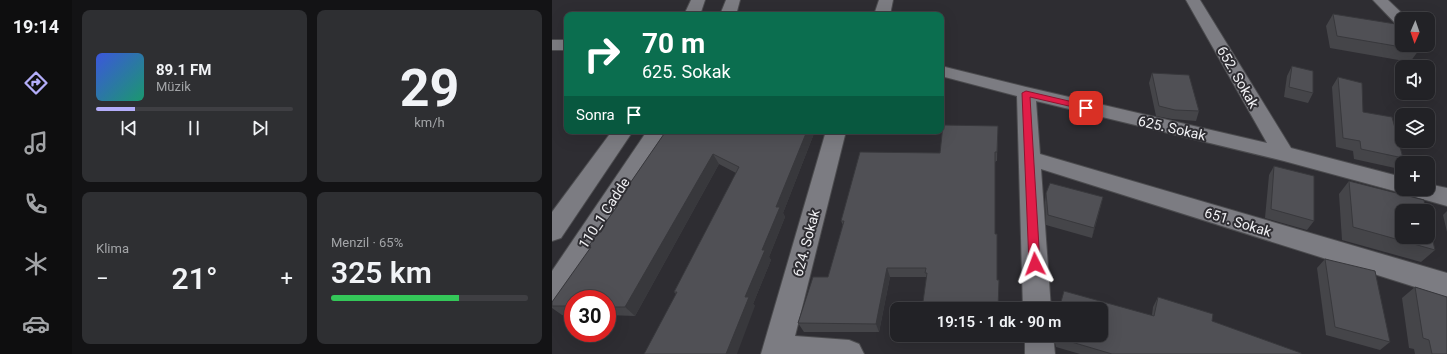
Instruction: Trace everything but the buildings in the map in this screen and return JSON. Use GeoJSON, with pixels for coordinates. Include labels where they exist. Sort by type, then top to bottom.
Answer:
{"type":"FeatureCollection","features":[{"type":"Feature","properties":{"kind":"street"},"geometry":{"type":"LineString","coordinates":[[693,12],[698,0]]}},
{"type":"Feature","properties":{"kind":"street"},"geometry":{"type":"LineString","coordinates":[[729,12],[733,0]]}},
{"type":"Feature","properties":{"kind":"street"},"geometry":{"type":"LineString","coordinates":[[883,12],[886,0]]}},
{"type":"Feature","properties":{"kind":"street","name":"652. Sokak"},"geometry":{"type":"LineString","coordinates":[[1193,0],[1284,154]]}},
{"type":"Feature","properties":{"kind":"street"},"geometry":{"type":"LineString","coordinates":[[1380,0],[1395,15]]}},
{"type":"Feature","properties":{"kind":"street"},"geometry":{"type":"LineString","coordinates":[[552,45],[564,44]]}},
{"type":"Feature","properties":{"kind":"street","name":"625. Sokak"},"geometry":{"type":"LineString","coordinates":[[944,72],[1026,93],[1284,154],[1395,183]]}},
{"type":"Feature","properties":{"kind":"street"},"geometry":{"type":"LineString","coordinates":[[1026,93],[1037,302]]}},
{"type":"Feature","properties":{"kind":"street"},"geometry":{"type":"LineString","coordinates":[[552,231],[621,134]]}},
{"type":"Feature","properties":{"kind":"street","name":"110_1 Cadde"},"geometry":{"type":"LineString","coordinates":[[552,294],[655,134]]}},
{"type":"Feature","properties":{"kind":"street","name":"624. Sokak"},"geometry":{"type":"LineString","coordinates":[[776,352],[835,134]]}},
{"type":"Feature","properties":{"kind":"street","name":"651. Sokak"},"geometry":{"type":"LineString","coordinates":[[1029,158],[1447,285]]}},
{"type":"Feature","properties":{"kind":"street"},"geometry":{"type":"LineString","coordinates":[[1435,194],[1447,197]]}},
{"type":"Feature","properties":{"kind":"street"},"geometry":{"type":"LineString","coordinates":[[1039,342],[1040,354]]}},
{"type":"Feature","properties":{"kind":"street"},"geometry":{"type":"LineString","coordinates":[[776,352],[849,354]]}},
{"type":"Feature","properties":{"kind":"route"},"geometry":{"type":"LineString","coordinates":[[1035,264],[1026,93],[1086,108]]}}]}
